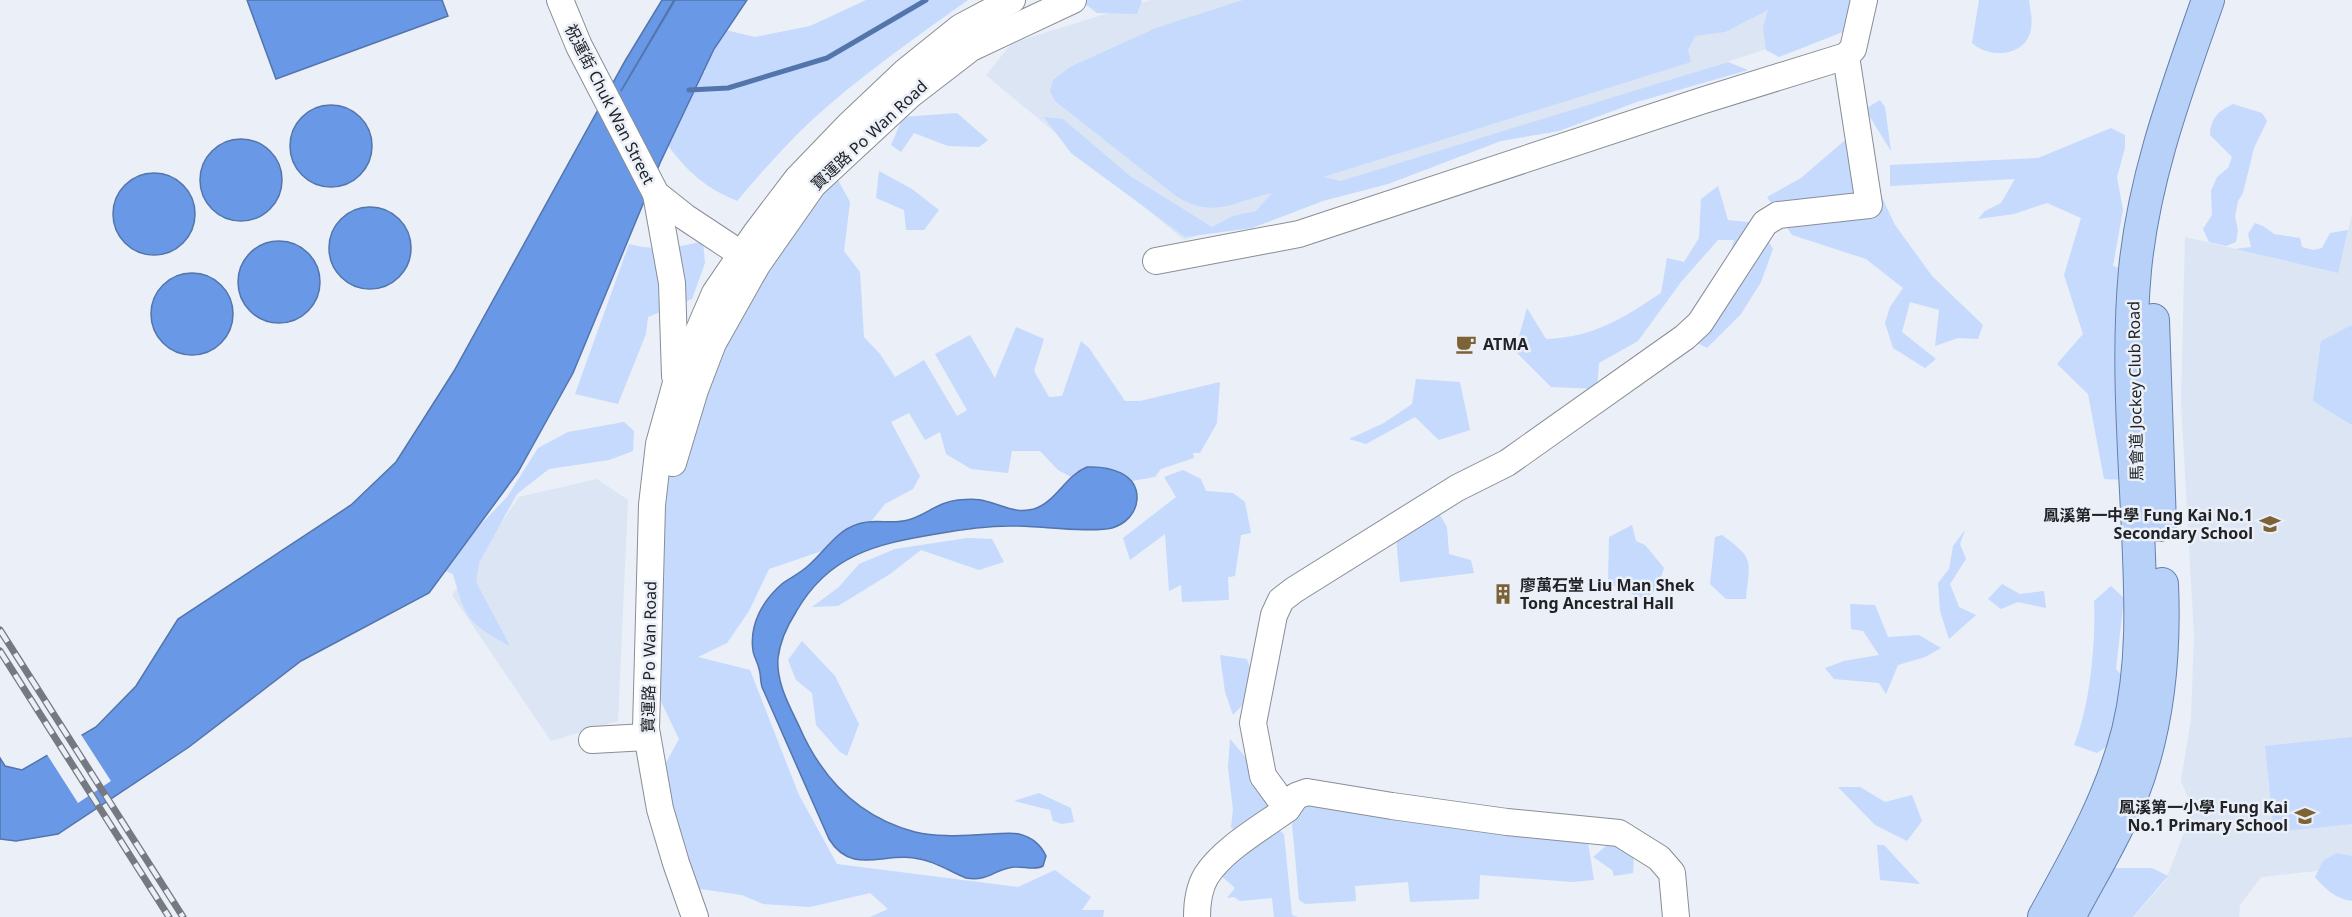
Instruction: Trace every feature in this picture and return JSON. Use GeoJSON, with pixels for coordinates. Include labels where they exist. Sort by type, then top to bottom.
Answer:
{"type":"FeatureCollection","features":[{"type":"Feature","properties":{"kind":"main road","name":"馬會道 Jockey Club Road"},"geometry":{"type":"LineString","coordinates":[[2044,917],[2104,801],[2121,757],[2133,710],[2139,663],[2141,619],[2131,343],[2135,269],[2143,208],[2158,144],[2208,0]]}},
{"type":"Feature","properties":{"kind":"main road","name":"馬會道 Jockey Club Road"},"geometry":{"type":"LineString","coordinates":[[2069,917],[2132,794],[2153,721],[2163,638],[2152,340],[2160,241],[2173,169],[2183,132],[2230,0]]}},
{"type":"Feature","properties":{"kind":"street","name":"祝運街 Chuk Wan Street"},"geometry":{"type":"LineString","coordinates":[[560,0],[579,46],[656,194],[749,260]]}},
{"type":"Feature","properties":{"kind":"street","name":"寶運路 Po Wan Road"},"geometry":{"type":"LineString","coordinates":[[650,570],[658,519],[680,435],[712,343],[749,260],[797,179],[856,118],[905,72],[961,27],[1012,0]]}},
{"type":"Feature","properties":{"kind":"street","name":"寶運路 Po Wan Road"},"geometry":{"type":"LineString","coordinates":[[696,917],[682,882],[660,809],[647,736],[652,506],[660,444],[675,383],[715,293],[749,260],[813,185],[910,95],[971,48],[1072,0]]}},
{"type":"Feature","properties":{"kind":"street"},"geometry":{"type":"LineString","coordinates":[[1156,261],[1299,234],[1846,56],[1853,49],[1864,0]]}},
{"type":"Feature","properties":{"kind":"street"},"geometry":{"type":"LineString","coordinates":[[1287,809],[1263,776],[1252,723],[1274,615],[1281,600],[1457,488],[1507,463],[1685,337],[1700,323],[1765,223],[1778,215],[1869,205],[1846,56]]}},
{"type":"Feature","properties":{"kind":"street"},"geometry":{"type":"LineString","coordinates":[[656,194],[672,283],[675,383]]}},
{"type":"Feature","properties":{"kind":"street"},"geometry":{"type":"LineString","coordinates":[[592,740],[647,736]]}},
{"type":"Feature","properties":{"kind":"street"},"geometry":{"type":"LineString","coordinates":[[1197,917],[1200,892],[1208,874],[1234,848],[1287,809],[1296,796],[1307,792],[1484,819],[1619,833],[1659,858],[1672,873],[1676,917]]}},
{"type":"Feature","properties":{"kind":"shaded area"},"geometry":{"type":"Polygon","coordinates":[[[866,0],[968,0],[888,58],[830,104],[792,139],[737,201],[710,187],[689,170],[653,125],[662,69],[705,72],[704,25],[755,37],[810,26],[866,0]]]}},
{"type":"Feature","properties":{"kind":"shaded area"},"geometry":{"type":"Polygon","coordinates":[[[1080,0],[1142,0],[1137,14],[1097,13],[1080,0]]]}},
{"type":"Feature","properties":{"kind":"shaded area"},"geometry":{"type":"Polygon","coordinates":[[[1151,0],[1832,0],[1827,29],[1184,240],[986,75],[1012,43],[1151,0]]]}},
{"type":"Feature","properties":{"kind":"shaded area"},"geometry":{"type":"Polygon","coordinates":[[[1243,0],[1852,0],[1848,30],[1779,57],[1766,50],[1763,27],[1768,10],[1725,32],[1695,36],[1688,50],[1691,62],[1323,177],[1341,181],[1728,62],[1748,70],[1637,102],[1559,131],[1501,141],[1388,184],[1323,201],[1252,228],[1185,237],[1071,153],[1044,117],[1063,119],[1130,176],[1212,227],[1233,216],[1256,211],[1272,193],[1213,208],[1189,203],[1176,196],[1055,101],[1050,91],[1053,80],[1070,67],[1156,28],[1243,0]]]}},
{"type":"Feature","properties":{"kind":"shaded area"},"geometry":{"type":"Polygon","coordinates":[[[1979,0],[2029,0],[2031,29],[2022,45],[2015,50],[1997,53],[1979,48],[1972,43],[1979,0]]]}},
{"type":"Feature","properties":{"kind":"shaded area"},"geometry":{"type":"Polygon","coordinates":[[[1880,100],[1885,107],[1891,151],[1865,109],[1880,100]]]}},
{"type":"Feature","properties":{"kind":"shaded area"},"geometry":{"type":"Polygon","coordinates":[[[2233,104],[2262,113],[2267,121],[2254,148],[2243,193],[2238,201],[2235,217],[2238,230],[2236,242],[2226,246],[2209,242],[2203,229],[2212,215],[2211,191],[2217,177],[2228,168],[2232,157],[2210,135],[2212,124],[2219,113],[2233,104]]]}},
{"type":"Feature","properties":{"kind":"shaded area"},"geometry":{"type":"Polygon","coordinates":[[[957,113],[988,140],[979,147],[948,146],[914,133],[901,152],[891,145],[903,117],[957,113]]]}},
{"type":"Feature","properties":{"kind":"shaded area"},"geometry":{"type":"Polygon","coordinates":[[[2111,128],[2125,135],[2125,148],[2117,177],[2123,210],[2113,266],[2125,270],[2128,480],[2104,479],[2088,394],[2057,364],[2083,334],[2064,275],[2081,218],[2047,203],[2014,214],[1978,219],[1985,211],[2001,203],[2015,179],[1890,186],[1890,165],[2038,158],[2111,128]]]}},
{"type":"Feature","properties":{"kind":"shaded area"},"geometry":{"type":"Polygon","coordinates":[[[1854,138],[1895,225],[1932,276],[1983,325],[1978,339],[1958,338],[1935,346],[1939,310],[1910,302],[1902,332],[1936,359],[1925,368],[1893,348],[1885,323],[1890,307],[1903,288],[1866,259],[1792,235],[1767,197],[1801,178],[1844,141],[1854,138]]]}},
{"type":"Feature","properties":{"kind":"shaded area"},"geometry":{"type":"Polygon","coordinates":[[[879,171],[912,189],[939,210],[924,230],[906,230],[904,210],[876,198],[879,171]]]}},
{"type":"Feature","properties":{"kind":"shaded area"},"geometry":{"type":"Polygon","coordinates":[[[837,178],[850,202],[844,251],[860,272],[864,337],[880,354],[895,377],[924,360],[957,416],[967,410],[935,354],[970,335],[995,378],[1016,327],[1044,339],[1034,371],[1049,397],[1062,396],[1081,341],[1089,348],[1125,401],[1140,401],[1220,382],[1217,423],[1200,453],[1193,453],[1194,458],[1161,469],[1155,477],[1092,488],[1058,470],[1040,451],[1012,451],[1008,473],[971,469],[946,454],[940,432],[925,440],[909,413],[891,422],[920,476],[913,489],[885,504],[857,539],[769,569],[749,611],[727,643],[698,657],[750,670],[799,795],[837,864],[1018,887],[1055,870],[1091,897],[1082,910],[1104,910],[1103,917],[870,917],[888,909],[870,893],[810,907],[763,904],[742,895],[693,888],[682,853],[663,768],[679,739],[654,687],[661,421],[773,227],[837,178]]]}},
{"type":"Feature","properties":{"kind":"shaded area"},"geometry":{"type":"Polygon","coordinates":[[[1718,186],[1728,220],[1757,223],[1773,249],[1761,282],[1741,314],[1707,348],[1680,334],[1725,271],[1734,240],[1718,240],[1681,282],[1638,341],[1599,363],[1597,389],[1551,387],[1515,351],[1527,308],[1546,339],[1563,338],[1607,325],[1661,293],[1667,258],[1684,262],[1699,238],[1701,199],[1718,186]]]}},
{"type":"Feature","properties":{"kind":"shaded area"},"geometry":{"type":"Polygon","coordinates":[[[2352,215],[2352,867],[2261,877],[2240,905],[2239,917],[2134,917],[2166,880],[2193,809],[2181,781],[2191,720],[2194,636],[2181,402],[2185,237],[2337,273],[2352,215]]]}},
{"type":"Feature","properties":{"kind":"shaded area"},"geometry":{"type":"Polygon","coordinates":[[[2255,223],[2274,234],[2300,238],[2302,247],[2313,250],[2322,248],[2330,233],[2348,230],[2338,273],[2235,249],[2251,247],[2248,234],[2255,223]]]}},
{"type":"Feature","properties":{"kind":"shaded area"},"geometry":{"type":"Polygon","coordinates":[[[703,241],[705,263],[692,299],[648,317],[646,334],[618,404],[575,394],[629,244],[666,248],[703,241]]]}},
{"type":"Feature","properties":{"kind":"shaded area"},"geometry":{"type":"Polygon","coordinates":[[[2352,325],[2352,425],[2313,401],[2321,341],[2352,325]]]}},
{"type":"Feature","properties":{"kind":"shaded area"},"geometry":{"type":"Polygon","coordinates":[[[1416,379],[1460,382],[1470,430],[1439,440],[1415,417],[1366,444],[1349,439],[1384,423],[1412,404],[1416,379]]]}},
{"type":"Feature","properties":{"kind":"shaded area"},"geometry":{"type":"Polygon","coordinates":[[[624,422],[634,431],[633,451],[609,460],[549,469],[517,494],[479,563],[476,582],[510,646],[485,632],[466,611],[453,574],[443,570],[466,540],[507,497],[538,448],[568,432],[624,422]]]}},
{"type":"Feature","properties":{"kind":"shaded area"},"geometry":{"type":"Polygon","coordinates":[[[1183,470],[1201,479],[1206,491],[1233,493],[1245,502],[1251,533],[1241,535],[1235,576],[1228,577],[1229,600],[1182,602],[1181,585],[1169,591],[1165,534],[1130,560],[1123,538],[1176,497],[1164,477],[1183,470]]]}},
{"type":"Feature","properties":{"kind":"shaded area"},"geometry":{"type":"Polygon","coordinates":[[[597,479],[628,500],[618,721],[551,741],[452,595],[519,497],[597,479]]]}},
{"type":"Feature","properties":{"kind":"shaded area"},"geometry":{"type":"Polygon","coordinates":[[[1437,510],[1447,527],[1449,554],[1471,560],[1474,573],[1400,582],[1396,536],[1437,510]]]}},
{"type":"Feature","properties":{"kind":"shaded area"},"geometry":{"type":"Polygon","coordinates":[[[1632,525],[1636,541],[1645,545],[1664,568],[1658,587],[1645,600],[1608,583],[1609,537],[1632,525]]]}},
{"type":"Feature","properties":{"kind":"shaded area"},"geometry":{"type":"Polygon","coordinates":[[[1965,530],[1960,544],[1966,559],[1950,584],[1959,607],[1976,615],[1949,639],[1940,611],[1938,583],[1949,569],[1953,546],[1965,530]]]}},
{"type":"Feature","properties":{"kind":"shaded area"},"geometry":{"type":"Polygon","coordinates":[[[1722,535],[1740,550],[1748,561],[1746,599],[1726,599],[1710,584],[1715,537],[1722,535]]]}},
{"type":"Feature","properties":{"kind":"shaded area"},"geometry":{"type":"Polygon","coordinates":[[[967,538],[992,539],[1004,562],[979,570],[921,550],[890,574],[838,606],[812,607],[839,587],[859,564],[895,549],[967,538]]]}},
{"type":"Feature","properties":{"kind":"shaded area"},"geometry":{"type":"Polygon","coordinates":[[[2002,584],[2020,594],[2044,591],[2046,608],[2018,602],[2001,609],[1988,599],[2002,584]]]}},
{"type":"Feature","properties":{"kind":"shaded area"},"geometry":{"type":"Polygon","coordinates":[[[2111,586],[2124,598],[2116,669],[2131,686],[2124,735],[2097,753],[2074,745],[2080,730],[2091,674],[2094,601],[2111,586]]]}},
{"type":"Feature","properties":{"kind":"shaded area"},"geometry":{"type":"Polygon","coordinates":[[[1850,604],[1875,605],[1888,637],[1919,635],[1941,648],[1925,657],[1898,665],[1886,694],[1879,683],[1834,679],[1825,668],[1844,661],[1879,655],[1863,631],[1851,629],[1850,604]]]}},
{"type":"Feature","properties":{"kind":"shaded area"},"geometry":{"type":"Polygon","coordinates":[[[802,641],[835,676],[859,724],[847,756],[840,752],[816,725],[812,693],[796,680],[788,660],[802,641]]]}},
{"type":"Feature","properties":{"kind":"shaded area"},"geometry":{"type":"Polygon","coordinates":[[[1220,655],[1247,659],[1252,677],[1250,696],[1233,715],[1225,692],[1220,655]]]}},
{"type":"Feature","properties":{"kind":"shaded area"},"geometry":{"type":"Polygon","coordinates":[[[2352,737],[2352,824],[2274,832],[2265,746],[2352,737]]]}},
{"type":"Feature","properties":{"kind":"shaded area"},"geometry":{"type":"Polygon","coordinates":[[[1230,739],[1248,760],[1261,753],[1279,830],[1284,834],[1292,915],[1298,917],[1274,917],[1272,898],[1240,901],[1234,897],[1227,898],[1235,888],[1218,873],[1249,846],[1231,827],[1233,810],[1228,768],[1230,739]]]}},
{"type":"Feature","properties":{"kind":"shaded area"},"geometry":{"type":"Polygon","coordinates":[[[1838,787],[1860,787],[1885,802],[1912,795],[1922,821],[1907,841],[1875,825],[1838,787]]]}},
{"type":"Feature","properties":{"kind":"shaded area"},"geometry":{"type":"Polygon","coordinates":[[[1039,793],[1071,808],[1074,822],[1062,824],[1053,821],[1050,810],[1014,801],[1039,793]]]}},
{"type":"Feature","properties":{"kind":"shaded area"},"geometry":{"type":"Polygon","coordinates":[[[1310,805],[1587,836],[1594,880],[1572,882],[1480,875],[1479,899],[1410,902],[1408,882],[1355,886],[1356,901],[1305,904],[1299,900],[1292,824],[1297,813],[1310,805]]]}},
{"type":"Feature","properties":{"kind":"shaded area"},"geometry":{"type":"Polygon","coordinates":[[[1612,841],[1634,854],[1633,873],[1614,876],[1612,870],[1593,857],[1612,841]]]}},
{"type":"Feature","properties":{"kind":"shaded area"},"geometry":{"type":"Polygon","coordinates":[[[1877,845],[1884,845],[1920,884],[1880,880],[1877,845]]]}},
{"type":"Feature","properties":{"kind":"shaded area"},"geometry":{"type":"Polygon","coordinates":[[[2336,853],[2352,856],[2352,901],[2331,893],[2315,877],[2323,861],[2336,853]]]}},
{"type":"Feature","properties":{"kind":"shaded area"},"geometry":{"type":"Polygon","coordinates":[[[2111,868],[2152,868],[2168,876],[2133,917],[2083,917],[2111,868]]]}},
{"type":"Feature","properties":{"kind":"water"},"geometry":{"type":"Polygon","coordinates":[[[247,0],[442,0],[448,16],[276,79],[247,0]]]}},
{"type":"Feature","properties":{"kind":"water"},"geometry":{"type":"Polygon","coordinates":[[[662,0],[674,0],[621,91],[675,0],[747,0],[714,49],[660,163],[573,373],[518,472],[429,593],[301,661],[189,747],[58,834],[16,841],[0,839],[0,758],[5,766],[22,770],[96,727],[136,686],[178,619],[351,505],[396,462],[454,371],[625,61],[662,0]]]}},
{"type":"Feature","properties":{"kind":"water"},"geometry":{"type":"Polygon","coordinates":[[[331,105],[347,108],[360,117],[369,130],[372,146],[369,162],[360,175],[347,184],[331,187],[315,184],[302,175],[293,162],[290,146],[293,130],[302,117],[315,108],[331,105]]]}},
{"type":"Feature","properties":{"kind":"water"},"geometry":{"type":"Polygon","coordinates":[[[241,139],[257,142],[270,151],[279,164],[282,180],[279,196],[270,209],[257,218],[241,221],[225,218],[212,209],[203,196],[200,180],[203,164],[212,151],[225,142],[241,139]]]}},
{"type":"Feature","properties":{"kind":"water"},"geometry":{"type":"Polygon","coordinates":[[[154,173],[170,176],[183,185],[192,198],[195,214],[192,230],[183,243],[170,252],[154,255],[138,252],[125,243],[116,230],[113,214],[116,198],[125,185],[138,176],[154,173]]]}},
{"type":"Feature","properties":{"kind":"water"},"geometry":{"type":"Polygon","coordinates":[[[370,207],[386,210],[399,219],[408,232],[411,248],[408,264],[399,277],[386,286],[370,289],[354,286],[341,277],[332,264],[329,248],[332,232],[341,219],[354,210],[370,207]]]}},
{"type":"Feature","properties":{"kind":"water"},"geometry":{"type":"Polygon","coordinates":[[[279,241],[295,244],[308,253],[317,266],[320,282],[317,298],[308,311],[295,320],[279,323],[263,320],[250,311],[241,298],[238,282],[241,266],[250,253],[263,244],[279,241]]]}},
{"type":"Feature","properties":{"kind":"water"},"geometry":{"type":"Polygon","coordinates":[[[192,273],[208,276],[221,285],[230,298],[233,314],[230,330],[221,343],[208,352],[192,355],[176,352],[163,343],[154,330],[151,314],[154,298],[163,285],[176,276],[192,273]]]}},
{"type":"Feature","properties":{"kind":"water"},"geometry":{"type":"Polygon","coordinates":[[[1087,467],[1113,470],[1121,473],[1133,483],[1136,490],[1136,504],[1129,518],[1121,524],[1112,528],[1092,530],[1017,526],[966,529],[893,542],[856,555],[823,577],[809,593],[784,634],[778,658],[781,685],[808,745],[831,779],[859,806],[876,817],[924,834],[943,836],[1019,834],[1028,837],[1041,848],[1046,856],[1043,866],[1007,868],[986,877],[974,879],[966,878],[921,859],[902,857],[857,860],[847,856],[838,850],[829,839],[762,687],[752,641],[759,613],[769,597],[783,583],[806,568],[837,536],[850,527],[864,522],[908,520],[944,503],[961,500],[979,499],[1015,510],[1034,509],[1042,506],[1073,476],[1087,467]]]}},
{"type":"Feature","properties":{"kind":"pier"},"geometry":{"type":"Polygon","coordinates":[[[80,733],[111,781],[78,803],[46,753],[80,733]]]}},
{"type":"Feature","properties":{"kind":"waterway"},"geometry":{"type":"LineString","coordinates":[[689,90],[728,88],[827,58],[926,0]]}},
{"type":"Feature","properties":{"kind":"railway"},"geometry":{"type":"LineString","coordinates":[[0,630],[183,917]]}},
{"type":"Feature","properties":{"kind":"railway"},"geometry":{"type":"LineString","coordinates":[[0,651],[169,917]]}},
{"type":"Feature","properties":{"kind":"place","name":"ATMA"},"geometry":{"type":"Point","coordinates":[1466,344]}},
{"type":"Feature","properties":{"kind":"place","name":"鳳溪第一中學 Fung Kai No.1 Secondary School"},"geometry":{"type":"Point","coordinates":[2270,524]}},
{"type":"Feature","properties":{"kind":"place","name":"廖萬石堂 Liu Man Shek Tong Ancestral Hall"},"geometry":{"type":"Point","coordinates":[1503,594]}},
{"type":"Feature","properties":{"kind":"place","name":"鳳溪第一小學 Fung Kai No.1 Primary School"},"geometry":{"type":"Point","coordinates":[2305,816]}}]}
